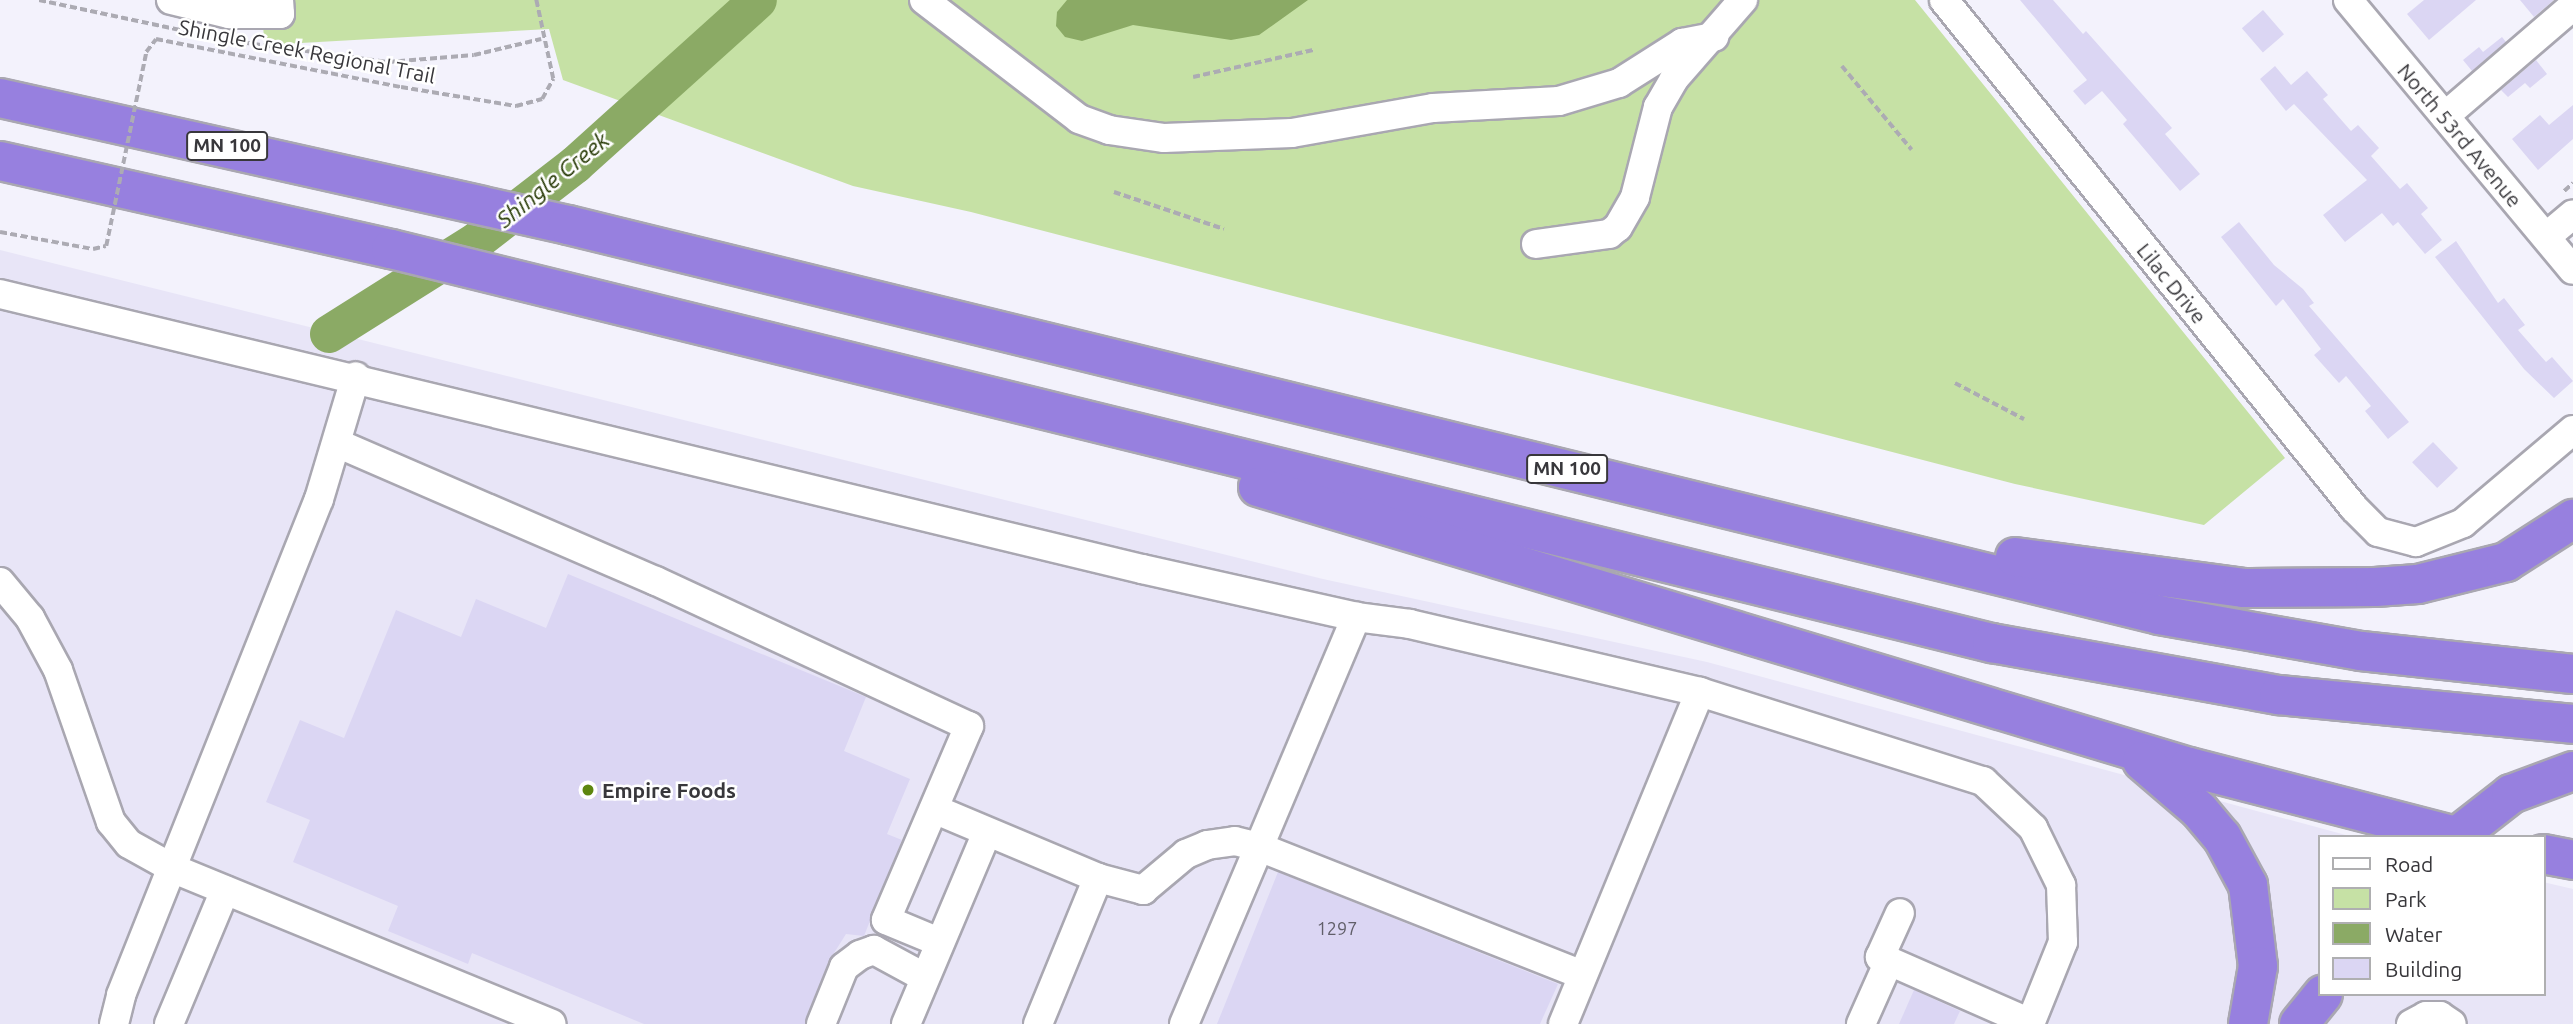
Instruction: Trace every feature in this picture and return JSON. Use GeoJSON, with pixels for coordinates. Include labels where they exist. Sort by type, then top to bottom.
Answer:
{"type":"FeatureCollection","features":[{"type":"Feature","properties":{"kind":"highway","name":"MN 100"},"geometry":{"type":"LineString","coordinates":[[0,98],[568,225],[1770,519],[2237,630],[2398,656],[2573,674]]}},
{"type":"Feature","properties":{"kind":"highway"},"geometry":{"type":"LineString","coordinates":[[0,161],[391,249],[1992,643],[2279,695],[2573,724]]}},
{"type":"Feature","properties":{"kind":"highway"},"geometry":{"type":"LineString","coordinates":[[878,368],[1186,466],[2107,742],[2454,835]]}},
{"type":"Feature","properties":{"kind":"highway"},"geometry":{"type":"LineString","coordinates":[[1770,519],[2197,584],[2320,590],[2418,584],[2488,568],[2532,548],[2573,519]]}},
{"type":"Feature","properties":{"kind":"highway"},"geometry":{"type":"LineString","coordinates":[[2107,742],[2166,777],[2222,837],[2241,870],[2258,951],[2248,1024]]}},
{"type":"Feature","properties":{"kind":"highway"},"geometry":{"type":"LineString","coordinates":[[2459,835],[2511,794],[2573,771]]}},
{"type":"Feature","properties":{"kind":"highway"},"geometry":{"type":"LineString","coordinates":[[2545,854],[2573,860]]}},
{"type":"Feature","properties":{"kind":"highway"},"geometry":{"type":"LineString","coordinates":[[2300,1024],[2321,996]]}},
{"type":"Feature","properties":{"kind":"street"},"geometry":{"type":"LineString","coordinates":[[171,0],[229,14],[280,14],[279,0]]}},
{"type":"Feature","properties":{"kind":"street"},"geometry":{"type":"LineString","coordinates":[[925,0],[1079,119],[1109,130],[1164,138],[1292,133],[1433,108],[1559,101],[1619,83],[1682,43],[1714,37]]}},
{"type":"Feature","properties":{"kind":"street"},"geometry":{"type":"LineString","coordinates":[[1536,244],[1609,234],[1618,227],[1635,197],[1658,107],[1674,79],[1714,37],[1743,0]]}},
{"type":"Feature","properties":{"kind":"street","name":"Lilac Drive"},"geometry":{"type":"LineString","coordinates":[[1944,0],[2354,509],[2378,531],[2416,542],[2463,523],[2573,430]]}},
{"type":"Feature","properties":{"kind":"street","name":"North 53rd Avenue"},"geometry":{"type":"LineString","coordinates":[[2348,0],[2573,270]]}},
{"type":"Feature","properties":{"kind":"street"},"geometry":{"type":"LineString","coordinates":[[2445,116],[2573,6]]}},
{"type":"Feature","properties":{"kind":"street"},"geometry":{"type":"LineString","coordinates":[[2546,237],[2573,214]]}},
{"type":"Feature","properties":{"kind":"street"},"geometry":{"type":"LineString","coordinates":[[0,294],[356,376],[1356,617],[1410,624],[1700,692],[1983,782],[2033,828],[2060,885],[2063,942],[2030,1024],[1880,957],[1900,914]]}},
{"type":"Feature","properties":{"kind":"street"},"geometry":{"type":"LineString","coordinates":[[114,1024],[121,995],[174,869],[339,444],[356,376]]}},
{"type":"Feature","properties":{"kind":"street"},"geometry":{"type":"LineString","coordinates":[[339,444],[656,580],[969,726],[886,920],[939,942]]}},
{"type":"Feature","properties":{"kind":"street"},"geometry":{"type":"LineString","coordinates":[[0,582],[30,618],[58,670],[111,822],[129,844],[174,869],[551,1024]]}},
{"type":"Feature","properties":{"kind":"street"},"geometry":{"type":"LineString","coordinates":[[1184,1024],[1356,617]]}},
{"type":"Feature","properties":{"kind":"street"},"geometry":{"type":"LineString","coordinates":[[1563,1024],[1700,692]]}},
{"type":"Feature","properties":{"kind":"street"},"geometry":{"type":"LineString","coordinates":[[934,809],[1098,878],[1143,890],[1186,854],[1207,845],[1235,841],[1259,847],[1583,975]]}},
{"type":"Feature","properties":{"kind":"street"},"geometry":{"type":"LineString","coordinates":[[906,1024],[988,832]]}},
{"type":"Feature","properties":{"kind":"street"},"geometry":{"type":"LineString","coordinates":[[1038,1024],[1098,878]]}},
{"type":"Feature","properties":{"kind":"street"},"geometry":{"type":"LineString","coordinates":[[169,1024],[225,890]]}},
{"type":"Feature","properties":{"kind":"street"},"geometry":{"type":"LineString","coordinates":[[821,1024],[844,967],[860,955],[874,950],[924,977]]}},
{"type":"Feature","properties":{"kind":"street"},"geometry":{"type":"LineString","coordinates":[[1861,1024],[1889,961]]}},
{"type":"Feature","properties":{"kind":"street"},"geometry":{"type":"LineString","coordinates":[[2411,1024],[2426,1016],[2440,1016],[2452,1024]]}},
{"type":"Feature","properties":{"kind":"path"},"geometry":{"type":"LineString","coordinates":[[39,0],[193,33]]}},
{"type":"Feature","properties":{"kind":"path","name":"Shingle Creek Regional Trail"},"geometry":{"type":"LineString","coordinates":[[0,232],[93,249],[106,246],[146,52],[156,39],[401,87],[516,106],[534,104],[548,93],[553,79],[541,39],[536,0]]}},
{"type":"Feature","properties":{"kind":"path"},"geometry":{"type":"LineString","coordinates":[[230,40],[388,62],[474,55],[541,39]]}},
{"type":"Feature","properties":{"kind":"path"},"geometry":{"type":"LineString","coordinates":[[1193,77],[1313,50]]}},
{"type":"Feature","properties":{"kind":"path"},"geometry":{"type":"LineString","coordinates":[[1842,66],[1912,150]]}},
{"type":"Feature","properties":{"kind":"path"},"geometry":{"type":"LineString","coordinates":[[1114,192],[1224,229]]}},
{"type":"Feature","properties":{"kind":"path"},"geometry":{"type":"LineString","coordinates":[[1955,383],[2024,419]]}},
{"type":"Feature","properties":{"kind":"shaded area"},"geometry":{"type":"Polygon","coordinates":[[[0,250],[1323,579],[1707,662],[2346,835],[2318,835],[2318,996],[2545,996],[2545,882],[2573,889],[2573,1024],[0,1024],[0,250]]]}},
{"type":"Feature","properties":{"kind":"green space"},"geometry":{"type":"Polygon","coordinates":[[[260,0],[1915,0],[2285,458],[2204,525],[2015,484],[971,212],[853,186],[563,80],[549,29],[265,45],[260,0]]]}},
{"type":"Feature","properties":{"kind":"water"},"geometry":{"type":"Polygon","coordinates":[[[1067,0],[1308,0],[1259,35],[1231,40],[1133,25],[1082,41],[1065,37],[1056,26],[1057,12],[1067,0]]]}},
{"type":"Feature","properties":{"kind":"building"},"geometry":{"type":"Polygon","coordinates":[[[2020,0],[2053,0],[2083,34],[2086,31],[2172,128],[2165,134],[2200,174],[2180,191],[2123,124],[2127,120],[2102,91],[2085,105],[2073,91],[2087,80],[2020,0]]]}},
{"type":"Feature","properties":{"kind":"building"},"geometry":{"type":"Polygon","coordinates":[[[2424,0],[2476,0],[2429,40],[2407,14],[2424,0]]]}},
{"type":"Feature","properties":{"kind":"building"},"geometry":{"type":"Polygon","coordinates":[[[2520,0],[2554,0],[2534,17],[2520,0]]]}},
{"type":"Feature","properties":{"kind":"building"},"geometry":{"type":"Polygon","coordinates":[[[2263,10],[2284,34],[2263,53],[2242,28],[2263,10]]]}},
{"type":"Feature","properties":{"kind":"building"},"geometry":{"type":"Polygon","coordinates":[[[2502,37],[2506,42],[2472,71],[2463,60],[2479,47],[2483,52],[2502,37]]]}},
{"type":"Feature","properties":{"kind":"building"},"geometry":{"type":"Polygon","coordinates":[[[2536,60],[2547,74],[2530,88],[2525,83],[2508,97],[2501,90],[2536,60]]]}},
{"type":"Feature","properties":{"kind":"building"},"geometry":{"type":"Polygon","coordinates":[[[2275,66],[2291,85],[2307,71],[2328,95],[2323,99],[2351,131],[2358,125],[2379,148],[2371,156],[2400,189],[2407,183],[2428,208],[2421,214],[2442,240],[2425,254],[2398,222],[2393,226],[2382,213],[2345,242],[2323,215],[2367,180],[2294,104],[2286,111],[2260,79],[2275,66]]]}},
{"type":"Feature","properties":{"kind":"building"},"geometry":{"type":"Polygon","coordinates":[[[2573,105],[2573,139],[2538,170],[2512,139],[2540,115],[2549,125],[2573,105]]]}},
{"type":"Feature","properties":{"kind":"building"},"geometry":{"type":"Polygon","coordinates":[[[2239,222],[2274,265],[2303,289],[2314,303],[2309,306],[2409,422],[2388,439],[2365,411],[2371,406],[2346,376],[2339,383],[2314,355],[2321,349],[2283,299],[2276,306],[2221,237],[2239,222]]]}},
{"type":"Feature","properties":{"kind":"building"},"geometry":{"type":"Polygon","coordinates":[[[2456,241],[2498,303],[2504,298],[2525,325],[2518,330],[2546,362],[2552,357],[2573,381],[2554,398],[2524,369],[2435,257],[2456,241]]]}},
{"type":"Feature","properties":{"kind":"building"},"geometry":{"type":"Polygon","coordinates":[[[2433,442],[2458,468],[2437,488],[2412,462],[2433,442]]]}},
{"type":"Feature","properties":{"kind":"building","name":"Empire Foods"},"geometry":{"type":"Polygon","coordinates":[[[568,574],[866,697],[844,751],[910,779],[887,834],[902,840],[864,936],[846,934],[829,961],[805,1024],[644,1024],[472,953],[468,964],[388,931],[398,906],[293,862],[310,820],[266,802],[300,720],[344,738],[396,610],[461,637],[476,599],[546,628],[568,574]]]}},
{"type":"Feature","properties":{"kind":"building"},"geometry":{"type":"Polygon","coordinates":[[[1278,872],[1558,984],[1540,1024],[1217,1024],[1278,872]]]}},
{"type":"Feature","properties":{"kind":"building"},"geometry":{"type":"Polygon","coordinates":[[[1914,990],[1960,1011],[1954,1024],[1899,1024],[1914,990]]]}},
{"type":"Feature","properties":{"kind":"waterway","name":"Shingle Creek"},"geometry":{"type":"LineString","coordinates":[[329,334],[478,240],[575,165],[758,0]]}},
{"type":"Feature","properties":{"kind":"place","name":"Empire Foods"},"geometry":{"type":"Point","coordinates":[588,790]}}]}
